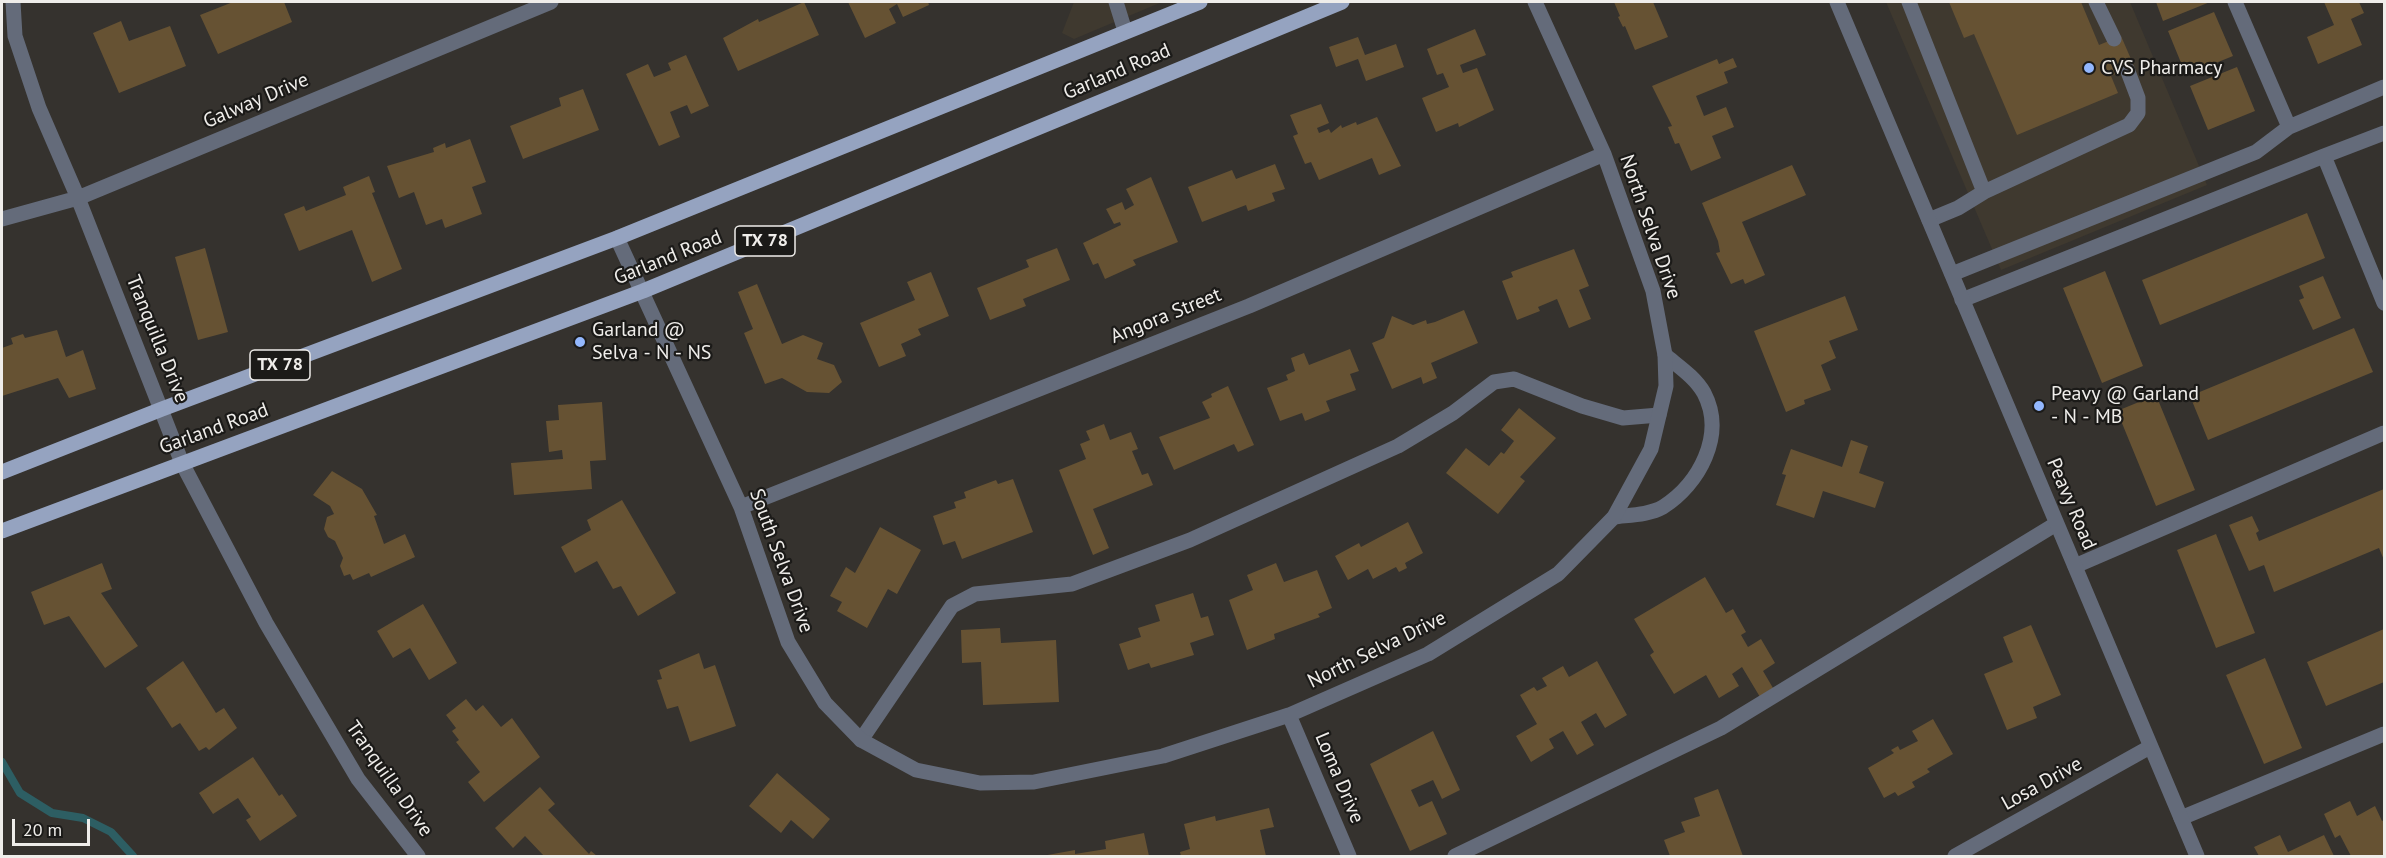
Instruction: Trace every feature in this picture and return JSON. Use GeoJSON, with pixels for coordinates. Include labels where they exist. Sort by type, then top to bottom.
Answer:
{"type":"FeatureCollection","features":[{"type":"Feature","properties":{"kind":"main road","name":"Garland Road"},"geometry":{"type":"LineString","coordinates":[[2,472],[162,409],[618,238],[1200,2]]}},
{"type":"Feature","properties":{"kind":"main road","name":"Garland Road"},"geometry":{"type":"LineString","coordinates":[[2,531],[643,291],[1342,2]]}},
{"type":"Feature","properties":{"kind":"street","name":"Tranquilla Drive"},"geometry":{"type":"LineString","coordinates":[[13,2],[18,46],[39,108],[78,198],[182,463],[266,622],[358,779],[418,856]]}},
{"type":"Feature","properties":{"kind":"street","name":"Galway Drive"},"geometry":{"type":"LineString","coordinates":[[2,219],[78,198],[523,7],[551,2]]}},
{"type":"Feature","properties":{"kind":"street","name":"North Selva Drive"},"geometry":{"type":"LineString","coordinates":[[1289,715],[1428,654],[1558,574],[1614,517],[1651,449],[1666,386],[1665,355],[1653,291],[1604,154],[1535,2]]}},
{"type":"Feature","properties":{"kind":"street","name":"Peavy Road"},"geometry":{"type":"LineString","coordinates":[[1837,2],[2197,856]]}},
{"type":"Feature","properties":{"kind":"street"},"geometry":{"type":"LineString","coordinates":[[1909,2],[1984,192]]}},
{"type":"Feature","properties":{"kind":"street"},"geometry":{"type":"LineString","coordinates":[[2096,2],[2114,39]]}},
{"type":"Feature","properties":{"kind":"street"},"geometry":{"type":"LineString","coordinates":[[2235,2],[2289,127]]}},
{"type":"Feature","properties":{"kind":"street"},"geometry":{"type":"LineString","coordinates":[[1121,3],[1125,31]]}},
{"type":"Feature","properties":{"kind":"street"},"geometry":{"type":"LineString","coordinates":[[1929,219],[1958,208],[1984,192],[2129,125],[2138,113],[2138,98],[2127,69]]}},
{"type":"Feature","properties":{"kind":"street"},"geometry":{"type":"LineString","coordinates":[[1952,274],[2256,152],[2289,127],[2385,87]]}},
{"type":"Feature","properties":{"kind":"street"},"geometry":{"type":"LineString","coordinates":[[1962,300],[2385,133]]}},
{"type":"Feature","properties":{"kind":"street","name":"Angora Street"},"geometry":{"type":"LineString","coordinates":[[741,507],[1249,306],[1604,154]]}},
{"type":"Feature","properties":{"kind":"street"},"geometry":{"type":"LineString","coordinates":[[2324,156],[2385,303]]}},
{"type":"Feature","properties":{"kind":"street","name":"South Selva Drive"},"geometry":{"type":"LineString","coordinates":[[618,238],[741,507],[788,642],[825,703],[861,740],[916,770],[980,783],[1034,782],[1162,756],[1289,715]]}},
{"type":"Feature","properties":{"kind":"street"},"geometry":{"type":"LineString","coordinates":[[1614,517],[1661,508],[1685,490],[1701,470],[1709,448],[1711,420],[1704,393],[1692,377],[1665,355]]}},
{"type":"Feature","properties":{"kind":"street"},"geometry":{"type":"LineString","coordinates":[[861,740],[952,606],[975,594],[1072,584],[1190,540],[1398,446],[1453,412],[1494,382],[1514,379],[1582,406],[1623,418],[1659,415]]}},
{"type":"Feature","properties":{"kind":"street"},"geometry":{"type":"LineString","coordinates":[[2075,566],[2385,433]]}},
{"type":"Feature","properties":{"kind":"street"},"geometry":{"type":"LineString","coordinates":[[1455,856],[1721,728],[2056,524]]}},
{"type":"Feature","properties":{"kind":"street","name":"Loma Drive"},"geometry":{"type":"LineString","coordinates":[[1289,715],[1349,856]]}},
{"type":"Feature","properties":{"kind":"street"},"geometry":{"type":"LineString","coordinates":[[2181,818],[2385,734]]}},
{"type":"Feature","properties":{"kind":"street","name":"Losa Drive"},"geometry":{"type":"LineString","coordinates":[[1954,856],[2150,747]]}},
{"type":"Feature","properties":{"kind":"shaded area"},"geometry":{"type":"Polygon","coordinates":[[[1074,2],[1162,2],[1074,39],[1062,33],[1074,2]]]}},
{"type":"Feature","properties":{"kind":"shaded area"},"geometry":{"type":"Polygon","coordinates":[[[1886,2],[2130,2],[2207,185],[2001,270],[1886,2]]]}},
{"type":"Feature","properties":{"kind":"building"},"geometry":{"type":"Polygon","coordinates":[[[233,2],[284,2],[292,22],[218,54],[200,15],[233,2]]]}},
{"type":"Feature","properties":{"kind":"building"},"geometry":{"type":"Polygon","coordinates":[[[804,2],[819,35],[738,71],[723,38],[758,19],[759,22],[804,2]]]}},
{"type":"Feature","properties":{"kind":"building"},"geometry":{"type":"Polygon","coordinates":[[[848,2],[928,2],[929,5],[903,17],[897,4],[889,9],[896,23],[865,38],[848,2]]]}},
{"type":"Feature","properties":{"kind":"building"},"geometry":{"type":"Polygon","coordinates":[[[1614,2],[1653,2],[1668,37],[1635,50],[1625,26],[1623,27],[1618,17],[1620,16],[1614,2]]]}},
{"type":"Feature","properties":{"kind":"building","name":"CVS Pharmacy"},"geometry":{"type":"Polygon","coordinates":[[[1949,2],[2081,2],[2099,45],[2121,36],[2134,66],[2111,76],[2118,93],[2017,135],[1974,34],[1964,38],[1949,2]]]}},
{"type":"Feature","properties":{"kind":"building"},"geometry":{"type":"Polygon","coordinates":[[[2156,2],[2210,2],[2163,21],[2156,2]]]}},
{"type":"Feature","properties":{"kind":"building"},"geometry":{"type":"Polygon","coordinates":[[[2324,2],[2359,2],[2364,13],[2351,19],[2362,45],[2318,64],[2307,37],[2334,25],[2324,2]]]}},
{"type":"Feature","properties":{"kind":"building"},"geometry":{"type":"Polygon","coordinates":[[[2214,12],[2233,56],[2186,75],[2168,31],[2214,12]]]}},
{"type":"Feature","properties":{"kind":"building"},"geometry":{"type":"Polygon","coordinates":[[[121,21],[129,41],[170,26],[186,66],[119,93],[93,33],[121,21]]]}},
{"type":"Feature","properties":{"kind":"building"},"geometry":{"type":"Polygon","coordinates":[[[1475,29],[1486,55],[1460,65],[1463,73],[1477,68],[1494,110],[1459,127],[1458,123],[1436,132],[1422,98],[1449,87],[1443,73],[1437,75],[1427,49],[1475,29]]]}},
{"type":"Feature","properties":{"kind":"building"},"geometry":{"type":"Polygon","coordinates":[[[1358,37],[1365,55],[1396,44],[1404,67],[1366,81],[1358,59],[1336,67],[1329,47],[1358,37]]]}},
{"type":"Feature","properties":{"kind":"building"},"geometry":{"type":"Polygon","coordinates":[[[686,55],[709,106],[691,114],[687,105],[670,112],[680,137],[659,146],[626,74],[648,64],[654,77],[671,70],[668,63],[686,55]]]}},
{"type":"Feature","properties":{"kind":"building"},"geometry":{"type":"Polygon","coordinates":[[[1733,58],[1737,67],[1724,72],[1728,83],[1696,96],[1704,116],[1726,107],[1734,127],[1712,136],[1721,158],[1691,171],[1679,143],[1675,144],[1668,127],[1672,126],[1652,86],[1717,59],[1719,64],[1733,58]]]}},
{"type":"Feature","properties":{"kind":"building"},"geometry":{"type":"Polygon","coordinates":[[[2237,67],[2255,111],[2208,130],[2190,86],[2237,67]]]}},
{"type":"Feature","properties":{"kind":"building"},"geometry":{"type":"Polygon","coordinates":[[[583,89],[599,130],[523,159],[510,126],[561,106],[559,98],[583,89]]]}},
{"type":"Feature","properties":{"kind":"building"},"geometry":{"type":"Polygon","coordinates":[[[1321,104],[1329,123],[1317,128],[1319,133],[1329,129],[1331,133],[1341,125],[1342,128],[1356,122],[1357,125],[1377,117],[1401,166],[1379,175],[1372,158],[1319,180],[1311,162],[1305,164],[1293,136],[1298,134],[1290,115],[1321,104]]]}},
{"type":"Feature","properties":{"kind":"building"},"geometry":{"type":"Polygon","coordinates":[[[470,139],[486,182],[472,187],[482,214],[445,228],[442,219],[426,225],[414,192],[399,198],[387,166],[434,152],[433,148],[445,143],[446,148],[470,139]]]}},
{"type":"Feature","properties":{"kind":"building"},"geometry":{"type":"Polygon","coordinates":[[[1275,164],[1285,189],[1272,193],[1275,201],[1248,211],[1246,205],[1202,222],[1188,187],[1232,170],[1236,179],[1275,164]]]}},
{"type":"Feature","properties":{"kind":"building"},"geometry":{"type":"Polygon","coordinates":[[[1792,165],[1806,195],[1742,222],[1765,275],[1745,284],[1743,279],[1731,284],[1716,253],[1720,252],[1718,241],[1702,203],[1792,165]]]}},
{"type":"Feature","properties":{"kind":"building"},"geometry":{"type":"Polygon","coordinates":[[[369,176],[375,192],[372,193],[402,269],[372,282],[352,230],[299,251],[284,214],[304,206],[306,211],[346,195],[343,187],[369,176]]]}},
{"type":"Feature","properties":{"kind":"building"},"geometry":{"type":"Polygon","coordinates":[[[1151,177],[1178,242],[1133,260],[1136,265],[1105,279],[1098,263],[1093,265],[1083,243],[1121,225],[1120,222],[1114,224],[1106,209],[1122,202],[1125,210],[1134,205],[1126,189],[1151,177]]]}},
{"type":"Feature","properties":{"kind":"building"},"geometry":{"type":"Polygon","coordinates":[[[2307,213],[2325,258],[2160,325],[2142,280],[2307,213]]]}},
{"type":"Feature","properties":{"kind":"building"},"geometry":{"type":"Polygon","coordinates":[[[205,248],[228,332],[198,340],[175,257],[205,248]]]}},
{"type":"Feature","properties":{"kind":"building"},"geometry":{"type":"Polygon","coordinates":[[[1057,248],[1070,280],[1023,299],[1026,306],[990,320],[977,288],[1029,267],[1026,260],[1057,248]]]}},
{"type":"Feature","properties":{"kind":"building"},"geometry":{"type":"Polygon","coordinates":[[[1574,249],[1589,286],[1579,290],[1591,319],[1569,328],[1557,299],[1538,307],[1540,311],[1517,320],[1502,281],[1513,277],[1511,272],[1574,249]]]}},
{"type":"Feature","properties":{"kind":"building"},"geometry":{"type":"Polygon","coordinates":[[[2105,271],[2143,366],[2102,383],[2063,288],[2105,271]]]}},
{"type":"Feature","properties":{"kind":"building"},"geometry":{"type":"Polygon","coordinates":[[[931,272],[949,316],[918,329],[921,335],[901,344],[906,356],[879,367],[860,323],[915,300],[907,282],[931,272]]]}},
{"type":"Feature","properties":{"kind":"building"},"geometry":{"type":"Polygon","coordinates":[[[2323,276],[2341,318],[2313,330],[2299,300],[2304,298],[2299,286],[2323,276]]]}},
{"type":"Feature","properties":{"kind":"building"},"geometry":{"type":"Polygon","coordinates":[[[757,284],[782,344],[803,335],[823,343],[817,359],[834,365],[842,382],[829,393],[807,392],[782,378],[765,384],[744,333],[753,329],[738,292],[757,284]]]}},
{"type":"Feature","properties":{"kind":"building"},"geometry":{"type":"Polygon","coordinates":[[[1845,296],[1858,330],[1829,341],[1836,358],[1821,365],[1831,390],[1804,400],[1805,404],[1786,412],[1754,331],[1845,296]]]}},
{"type":"Feature","properties":{"kind":"building"},"geometry":{"type":"Polygon","coordinates":[[[1464,310],[1478,343],[1431,363],[1437,378],[1423,384],[1421,377],[1392,389],[1372,343],[1384,338],[1392,316],[1413,325],[1426,320],[1427,324],[1464,310]]]}},
{"type":"Feature","properties":{"kind":"building"},"geometry":{"type":"Polygon","coordinates":[[[2354,328],[2373,372],[2208,440],[2190,396],[2354,328]]]}},
{"type":"Feature","properties":{"kind":"building"},"geometry":{"type":"Polygon","coordinates":[[[57,330],[66,357],[83,350],[96,389],[69,398],[58,378],[2,396],[2,348],[13,344],[11,338],[23,334],[25,338],[57,330]]]}},
{"type":"Feature","properties":{"kind":"building"},"geometry":{"type":"Polygon","coordinates":[[[1350,349],[1359,371],[1350,374],[1356,390],[1326,401],[1330,411],[1305,421],[1302,413],[1280,421],[1267,388],[1288,380],[1286,375],[1295,371],[1291,358],[1304,353],[1309,365],[1350,349]]]}},
{"type":"Feature","properties":{"kind":"building"},"geometry":{"type":"Polygon","coordinates":[[[1228,386],[1254,445],[1238,452],[1234,444],[1174,470],[1159,437],[1210,418],[1202,402],[1212,397],[1211,394],[1228,386]]]}},
{"type":"Feature","properties":{"kind":"building"},"geometry":{"type":"Polygon","coordinates":[[[2156,395],[2195,490],[2156,506],[2117,411],[2156,395]]]}},
{"type":"Feature","properties":{"kind":"building"},"geometry":{"type":"Polygon","coordinates":[[[602,402],[606,460],[590,461],[592,489],[514,495],[511,463],[563,459],[562,450],[549,452],[546,421],[559,420],[558,405],[602,402]]]}},
{"type":"Feature","properties":{"kind":"building"},"geometry":{"type":"Polygon","coordinates":[[[1519,408],[1556,438],[1520,477],[1525,481],[1498,514],[1446,473],[1466,448],[1489,466],[1501,452],[1504,454],[1514,441],[1501,430],[1519,408]]]}},
{"type":"Feature","properties":{"kind":"building"},"geometry":{"type":"Polygon","coordinates":[[[1104,424],[1110,440],[1131,432],[1138,449],[1132,451],[1142,475],[1148,473],[1153,485],[1093,509],[1109,548],[1093,555],[1059,470],[1086,459],[1080,444],[1090,440],[1086,431],[1104,424]]]}},
{"type":"Feature","properties":{"kind":"building"},"geometry":{"type":"Polygon","coordinates":[[[1851,440],[1868,446],[1859,473],[1884,482],[1875,508],[1823,491],[1814,518],[1776,505],[1786,475],[1782,474],[1791,449],[1842,467],[1851,440]]]}},
{"type":"Feature","properties":{"kind":"building"},"geometry":{"type":"Polygon","coordinates":[[[332,471],[362,489],[377,515],[374,516],[384,544],[405,534],[415,557],[371,577],[369,573],[353,580],[350,574],[344,576],[340,566],[343,558],[335,541],[328,537],[324,529],[327,517],[334,514],[330,506],[313,495],[332,471]]]}},
{"type":"Feature","properties":{"kind":"building"},"geometry":{"type":"Polygon","coordinates":[[[1013,479],[1033,532],[962,559],[955,541],[943,545],[933,516],[956,508],[954,502],[966,498],[964,492],[996,480],[998,484],[1013,479]]]}},
{"type":"Feature","properties":{"kind":"building"},"geometry":{"type":"Polygon","coordinates":[[[2384,489],[2384,560],[2379,548],[2274,592],[2264,565],[2249,571],[2229,525],[2252,516],[2259,531],[2256,533],[2259,541],[2384,489]]]}},
{"type":"Feature","properties":{"kind":"building"},"geometry":{"type":"Polygon","coordinates":[[[622,500],[676,593],[638,616],[621,586],[613,589],[597,561],[575,573],[561,547],[591,530],[587,520],[622,500]]]}},
{"type":"Feature","properties":{"kind":"building"},"geometry":{"type":"Polygon","coordinates":[[[1408,522],[1423,553],[1405,563],[1407,568],[1399,572],[1396,567],[1373,579],[1368,569],[1348,580],[1335,556],[1359,543],[1361,547],[1408,522]]]}},
{"type":"Feature","properties":{"kind":"building"},"geometry":{"type":"Polygon","coordinates":[[[880,527],[921,550],[897,594],[888,589],[867,628],[837,611],[842,602],[830,596],[846,567],[855,573],[880,527]]]}},
{"type":"Feature","properties":{"kind":"building"},"geometry":{"type":"Polygon","coordinates":[[[2216,534],[2255,633],[2216,648],[2177,550],[2216,534]]]}},
{"type":"Feature","properties":{"kind":"building"},"geometry":{"type":"Polygon","coordinates":[[[102,563],[112,589],[101,593],[138,646],[105,668],[69,616],[44,625],[31,592],[102,563]]]}},
{"type":"Feature","properties":{"kind":"building"},"geometry":{"type":"Polygon","coordinates":[[[1276,563],[1284,582],[1317,570],[1332,608],[1318,614],[1320,617],[1274,634],[1275,639],[1247,650],[1229,600],[1253,590],[1247,575],[1276,563]]]}},
{"type":"Feature","properties":{"kind":"building"},"geometry":{"type":"Polygon","coordinates":[[[1705,577],[1726,613],[1733,609],[1746,632],[1741,635],[1748,647],[1761,639],[1775,663],[1763,671],[1773,688],[1760,697],[1742,667],[1732,674],[1739,686],[1719,698],[1706,675],[1674,694],[1650,655],[1654,652],[1634,619],[1705,577]]]}},
{"type":"Feature","properties":{"kind":"building"},"geometry":{"type":"Polygon","coordinates":[[[1193,593],[1201,618],[1208,616],[1214,635],[1190,643],[1194,655],[1151,668],[1149,663],[1128,670],[1119,644],[1141,637],[1138,628],[1160,621],[1155,605],[1193,593]]]}},
{"type":"Feature","properties":{"kind":"building"},"geometry":{"type":"Polygon","coordinates":[[[423,604],[457,663],[429,680],[410,648],[393,658],[377,631],[423,604]]]}},
{"type":"Feature","properties":{"kind":"building"},"geometry":{"type":"Polygon","coordinates":[[[2031,625],[2061,695],[2033,707],[2037,718],[2007,730],[1984,674],[2013,662],[2003,637],[2031,625]]]}},
{"type":"Feature","properties":{"kind":"building"},"geometry":{"type":"Polygon","coordinates":[[[1000,628],[1001,643],[1056,640],[1059,702],[983,705],[981,662],[962,663],[961,630],[1000,628]]]}},
{"type":"Feature","properties":{"kind":"building"},"geometry":{"type":"Polygon","coordinates":[[[2384,629],[2384,682],[2326,706],[2307,662],[2384,629]]]}},
{"type":"Feature","properties":{"kind":"building"},"geometry":{"type":"Polygon","coordinates":[[[699,653],[704,669],[715,665],[736,726],[690,742],[678,706],[667,709],[657,680],[662,679],[659,670],[699,653]]]}},
{"type":"Feature","properties":{"kind":"building"},"geometry":{"type":"Polygon","coordinates":[[[2265,658],[2302,748],[2264,764],[2226,675],[2265,658]]]}},
{"type":"Feature","properties":{"kind":"building"},"geometry":{"type":"Polygon","coordinates":[[[183,661],[216,713],[224,708],[237,728],[209,750],[206,747],[199,751],[180,723],[172,728],[146,688],[183,661]]]}},
{"type":"Feature","properties":{"kind":"building"},"geometry":{"type":"Polygon","coordinates":[[[1597,661],[1627,715],[1605,728],[1596,713],[1581,722],[1594,745],[1577,755],[1563,731],[1549,739],[1554,748],[1531,762],[1516,736],[1537,724],[1520,695],[1534,687],[1537,691],[1547,686],[1542,678],[1563,666],[1569,677],[1597,661]]]}},
{"type":"Feature","properties":{"kind":"building"},"geometry":{"type":"Polygon","coordinates":[[[466,699],[476,711],[483,705],[501,727],[512,718],[540,757],[484,802],[468,782],[480,772],[456,742],[459,740],[452,731],[456,728],[446,715],[466,699]]]}},
{"type":"Feature","properties":{"kind":"building"},"geometry":{"type":"Polygon","coordinates":[[[1933,719],[1953,754],[1927,769],[1930,772],[1912,782],[1915,787],[1898,796],[1895,792],[1884,798],[1868,768],[1894,753],[1891,750],[1898,746],[1900,750],[1918,741],[1912,731],[1933,719]]]}},
{"type":"Feature","properties":{"kind":"building"},"geometry":{"type":"Polygon","coordinates":[[[1433,731],[1460,790],[1442,799],[1433,780],[1411,790],[1419,807],[1432,801],[1447,834],[1410,851],[1370,764],[1433,731]]]}},
{"type":"Feature","properties":{"kind":"building"},"geometry":{"type":"Polygon","coordinates":[[[253,757],[279,796],[282,794],[297,816],[260,841],[246,820],[251,817],[238,798],[213,814],[199,793],[253,757]]]}},
{"type":"Feature","properties":{"kind":"building"},"geometry":{"type":"Polygon","coordinates":[[[777,773],[830,819],[813,839],[791,820],[781,833],[749,806],[777,773]]]}},
{"type":"Feature","properties":{"kind":"building"},"geometry":{"type":"Polygon","coordinates":[[[540,787],[555,804],[548,810],[589,854],[591,851],[597,856],[544,856],[525,836],[513,848],[495,828],[540,787]]]}},
{"type":"Feature","properties":{"kind":"building"},"geometry":{"type":"Polygon","coordinates":[[[1718,789],[1743,856],[1670,856],[1664,840],[1685,832],[1681,822],[1700,816],[1694,798],[1718,789]]]}},
{"type":"Feature","properties":{"kind":"building"},"geometry":{"type":"Polygon","coordinates":[[[2350,801],[2357,816],[2375,806],[2382,821],[2384,820],[2384,856],[2351,856],[2340,835],[2335,838],[2324,814],[2350,801]]]}},
{"type":"Feature","properties":{"kind":"building"},"geometry":{"type":"Polygon","coordinates":[[[1269,808],[1274,827],[1260,830],[1266,856],[1181,856],[1180,852],[1190,849],[1184,824],[1215,816],[1216,821],[1269,808]]]}},
{"type":"Feature","properties":{"kind":"building"},"geometry":{"type":"Polygon","coordinates":[[[1144,833],[1149,856],[1042,856],[1075,850],[1075,854],[1106,849],[1105,841],[1144,833]]]}},
{"type":"Feature","properties":{"kind":"building"},"geometry":{"type":"Polygon","coordinates":[[[2280,835],[2288,852],[2324,835],[2334,856],[2259,856],[2254,847],[2280,835]]]}},
{"type":"Feature","properties":{"kind":"waterway"},"geometry":{"type":"LineString","coordinates":[[2,762],[20,793],[52,813],[83,818],[111,832],[133,856]]}},
{"type":"Feature","properties":{"kind":"place","name":"CVS Pharmacy"},"geometry":{"type":"Point","coordinates":[2089,68]}},
{"type":"Feature","properties":{"kind":"place","name":"Garland @ Selva - N - NS"},"geometry":{"type":"Point","coordinates":[580,342]}},
{"type":"Feature","properties":{"kind":"place","name":"Peavy @ Garland - N - MB"},"geometry":{"type":"Point","coordinates":[2039,406]}}]}
